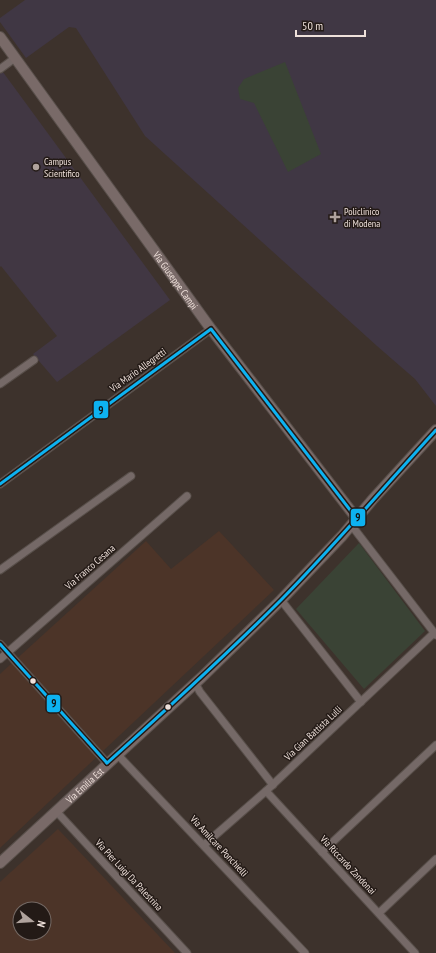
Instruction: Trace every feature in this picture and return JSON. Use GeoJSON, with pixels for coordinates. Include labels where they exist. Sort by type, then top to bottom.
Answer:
{"type":"FeatureCollection","features":[{"type":"Feature","properties":{"kind":"main road","name":"Via Giuseppe Campi"},"geometry":{"type":"LineString","coordinates":[[0,37],[211,329],[354,522]]}},
{"type":"Feature","properties":{"kind":"main road","name":"Via Emilia Est"},"geometry":{"type":"LineString","coordinates":[[0,863],[195,683],[281,600],[354,522],[436,430]]}},
{"type":"Feature","properties":{"kind":"street"},"geometry":{"type":"LineString","coordinates":[[0,70],[15,58]]}},
{"type":"Feature","properties":{"kind":"street","name":"Via Mario Allegretti"},"geometry":{"type":"LineString","coordinates":[[0,484],[211,329]]}},
{"type":"Feature","properties":{"kind":"street"},"geometry":{"type":"LineString","coordinates":[[0,384],[34,360]]}},
{"type":"Feature","properties":{"kind":"street"},"geometry":{"type":"LineString","coordinates":[[0,570],[131,476]]}},
{"type":"Feature","properties":{"kind":"street","name":"Via Franco Cesana"},"geometry":{"type":"LineString","coordinates":[[0,659],[187,496]]}},
{"type":"Feature","properties":{"kind":"street"},"geometry":{"type":"LineString","coordinates":[[354,522],[435,634]]}},
{"type":"Feature","properties":{"kind":"street"},"geometry":{"type":"LineString","coordinates":[[281,600],[361,702]]}},
{"type":"Feature","properties":{"kind":"street","name":"Via Gian Battista Lulli"},"geometry":{"type":"LineString","coordinates":[[204,844],[273,785],[435,634]]}},
{"type":"Feature","properties":{"kind":"street"},"geometry":{"type":"LineString","coordinates":[[0,644],[6,653],[107,763]]}},
{"type":"Feature","properties":{"kind":"street"},"geometry":{"type":"LineString","coordinates":[[195,683],[273,785]]}},
{"type":"Feature","properties":{"kind":"street"},"geometry":{"type":"LineString","coordinates":[[322,852],[436,745]]}},
{"type":"Feature","properties":{"kind":"street","name":"Via Amilcare Ponchielli"},"geometry":{"type":"LineString","coordinates":[[117,754],[204,844],[304,953]]}},
{"type":"Feature","properties":{"kind":"street","name":"Via Riccardo Zandonai"},"geometry":{"type":"LineString","coordinates":[[266,791],[416,953]]}},
{"type":"Feature","properties":{"kind":"street","name":"Via Pier Luigi Da Palestrina"},"geometry":{"type":"LineString","coordinates":[[56,811],[187,953]]}},
{"type":"Feature","properties":{"kind":"street"},"geometry":{"type":"LineString","coordinates":[[378,913],[436,859]]}},
{"type":"Feature","properties":{"kind":"shaded area","name":"Policlinico di Modena"},"geometry":{"type":"Polygon","coordinates":[[[25,0],[436,0],[436,406],[415,379],[145,136],[76,28],[69,27],[26,58],[0,22],[0,18],[25,0]]]}},
{"type":"Feature","properties":{"kind":"shaded area","name":"Campus Scientifico"},"geometry":{"type":"Polygon","coordinates":[[[0,68],[170,300],[57,382],[33,354],[57,336],[1,266],[0,267],[0,68]]]}},
{"type":"Feature","properties":{"kind":"shaded area"},"geometry":{"type":"Polygon","coordinates":[[[219,531],[274,590],[0,848],[0,674],[146,541],[171,569],[219,531]]]}},
{"type":"Feature","properties":{"kind":"shaded area"},"geometry":{"type":"Polygon","coordinates":[[[58,829],[175,953],[0,953],[0,882],[58,829]]]}},
{"type":"Feature","properties":{"kind":"green space"},"geometry":{"type":"Polygon","coordinates":[[[285,62],[321,154],[288,172],[254,103],[240,99],[238,88],[244,79],[285,62]]]}},
{"type":"Feature","properties":{"kind":"green space"},"geometry":{"type":"Polygon","coordinates":[[[359,543],[425,631],[364,689],[296,609],[359,543]]]}},
{"type":"Feature","properties":{"kind":"transit line","name":"9"},"geometry":{"type":"LineString","coordinates":[[0,484],[211,329],[357,519]]}},
{"type":"Feature","properties":{"kind":"transit line","name":"9"},"geometry":{"type":"LineString","coordinates":[[107,763],[195,683],[281,600],[436,430]]}},
{"type":"Feature","properties":{"kind":"transit line","name":"9"},"geometry":{"type":"LineString","coordinates":[[0,644],[107,763]]}},
{"type":"Feature","properties":{"kind":"place","name":"Campus Scientifico"},"geometry":{"type":"Point","coordinates":[36,167]}},
{"type":"Feature","properties":{"kind":"place","name":"Policlinico di Modena"},"geometry":{"type":"Point","coordinates":[335,217]}}]}
